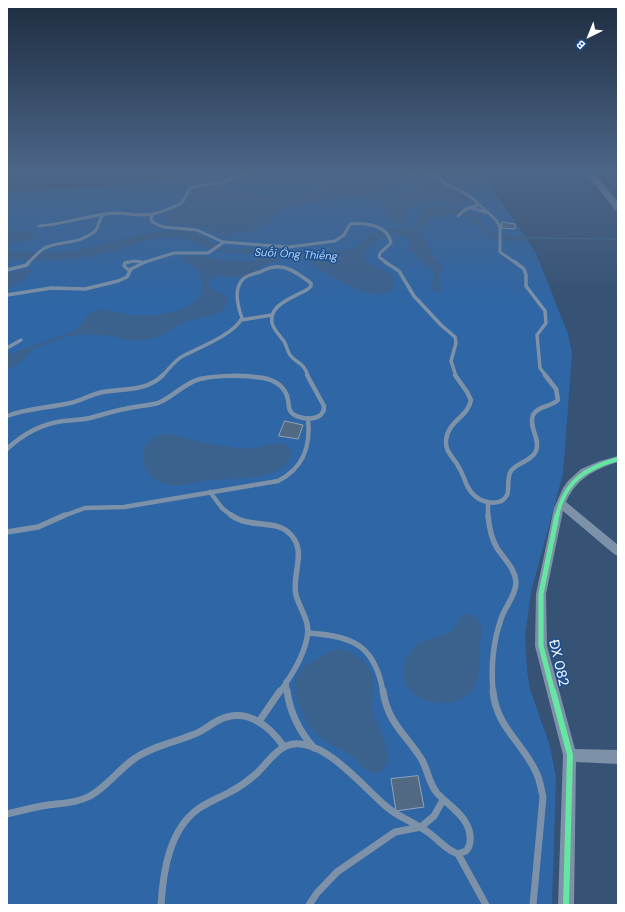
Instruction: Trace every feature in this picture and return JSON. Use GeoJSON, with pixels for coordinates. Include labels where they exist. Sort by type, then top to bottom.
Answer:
{"type":"FeatureCollection","features":[{"type":"Feature","properties":{"kind":"street","name":"ĐX 082"},"geometry":{"type":"LineString","coordinates":[[566,905],[570,755],[541,646],[540,619],[542,594],[561,503],[571,484],[584,472],[602,463],[618,459]]}},
{"type":"Feature","properties":{"kind":"street"},"geometry":{"type":"LineString","coordinates":[[561,503],[618,551]]}},
{"type":"Feature","properties":{"kind":"street"},"geometry":{"type":"LineString","coordinates":[[570,755],[618,757]]}},
{"type":"Feature","properties":{"kind":"lane"},"geometry":{"type":"LineString","coordinates":[[39,226],[52,225],[80,218],[102,216]]}},
{"type":"Feature","properties":{"kind":"lane"},"geometry":{"type":"LineString","coordinates":[[7,270],[22,267],[33,260],[37,254],[47,247],[72,243],[93,233],[98,227],[99,220],[102,216]]}},
{"type":"Feature","properties":{"kind":"lane"},"geometry":{"type":"LineString","coordinates":[[153,216],[152,222],[159,226],[190,229],[202,232],[224,242],[294,247],[335,241],[344,235],[350,224],[356,222],[370,223],[383,230],[388,235],[391,242],[389,246],[380,253],[380,258],[383,262],[396,268],[402,273],[413,296],[440,324],[452,334],[456,340],[456,346],[451,356],[450,364],[455,376],[470,396],[471,403],[450,428],[446,444],[448,451],[458,466],[469,490],[479,499],[488,502],[497,502],[504,498],[509,489],[510,472],[514,467],[534,456],[537,444],[532,421],[533,415],[540,409],[554,404],[559,397],[556,389],[542,372],[539,364],[540,351],[537,335],[546,323],[545,311],[526,286],[526,275],[524,269],[502,254],[499,249],[500,233],[497,222],[491,216]]}},
{"type":"Feature","properties":{"kind":"lane"},"geometry":{"type":"LineString","coordinates":[[7,295],[51,288],[85,289],[122,280],[127,277],[133,267],[143,262],[184,252],[203,253],[214,250],[224,242]]}},
{"type":"Feature","properties":{"kind":"lane"},"geometry":{"type":"LineString","coordinates":[[130,271],[124,266],[126,262],[143,262]]}},
{"type":"Feature","properties":{"kind":"lane"},"geometry":{"type":"LineString","coordinates":[[7,416],[28,409],[71,403],[102,392],[126,391],[143,387],[160,378],[181,357],[201,348],[237,328],[241,320],[237,301],[239,284],[246,278],[270,268],[281,267],[290,270],[310,282],[312,285],[310,288],[283,302],[276,308],[272,315],[272,323],[274,330],[286,345],[291,356],[304,366],[309,381],[324,404],[324,410],[316,417],[299,417],[291,412],[285,392],[280,384],[272,380],[263,377],[231,376],[205,378],[191,382],[170,398],[155,404],[125,408],[92,418],[63,421],[42,427],[19,439],[7,449]]}},
{"type":"Feature","properties":{"kind":"lane"},"geometry":{"type":"LineString","coordinates":[[241,320],[272,315]]}},
{"type":"Feature","properties":{"kind":"lane"},"geometry":{"type":"LineString","coordinates":[[7,348],[21,340]]}},
{"type":"Feature","properties":{"kind":"lane"},"geometry":{"type":"LineString","coordinates":[[7,532],[38,527],[85,508],[120,507],[278,481],[292,473],[300,464],[305,455],[309,429],[308,418]]}},
{"type":"Feature","properties":{"kind":"lane"},"geometry":{"type":"LineString","coordinates":[[210,492],[225,510],[239,520],[253,524],[270,524],[280,527],[294,538],[300,554],[296,581],[296,597],[306,619],[308,633],[304,650],[286,682],[260,720]]}},
{"type":"Feature","properties":{"kind":"lane"},"geometry":{"type":"LineString","coordinates":[[488,502],[488,519],[492,538],[497,548],[513,570],[516,583],[514,596],[505,609],[498,628],[492,676],[493,696],[497,712],[504,727],[534,765],[542,786],[543,797],[533,905]]}},
{"type":"Feature","properties":{"kind":"lane"},"geometry":{"type":"LineString","coordinates":[[308,633],[331,635],[351,640],[369,653],[378,668],[384,702],[392,721],[423,762],[433,787],[443,800],[461,815],[466,822],[470,835],[470,845],[467,850],[458,854]]}},
{"type":"Feature","properties":{"kind":"lane"},"geometry":{"type":"LineString","coordinates":[[286,682],[288,702],[295,722],[307,741],[314,748],[339,764],[388,808],[421,827],[448,849],[458,854],[486,905]]}},
{"type":"Feature","properties":{"kind":"lane"},"geometry":{"type":"LineString","coordinates":[[7,814],[36,807],[66,804],[78,801],[102,788],[143,753],[193,736],[224,718],[239,714],[254,717],[260,720],[273,731],[284,747]]}},
{"type":"Feature","properties":{"kind":"lane"},"geometry":{"type":"LineString","coordinates":[[161,905],[163,876],[167,860],[184,822],[200,806],[230,793],[255,775],[284,747],[299,745],[314,748]]}},
{"type":"Feature","properties":{"kind":"lane"},"geometry":{"type":"LineString","coordinates":[[309,905],[322,887],[337,872],[395,832],[421,827],[434,816],[443,800]]}},
{"type":"Feature","properties":{"kind":"shaded area"},"geometry":{"type":"Polygon","coordinates":[[[7,216],[511,216],[536,253],[568,334],[572,353],[563,474],[531,592],[525,636],[527,670],[530,689],[550,746],[556,778],[552,905],[7,905],[7,216]]]}},
{"type":"Feature","properties":{"kind":"water"},"geometry":{"type":"Polygon","coordinates":[[[163,216],[273,216],[269,224],[259,226],[252,232],[238,232],[232,235],[223,236],[203,227],[169,224],[162,219],[163,216]]]}},
{"type":"Feature","properties":{"kind":"water"},"geometry":{"type":"Polygon","coordinates":[[[387,216],[404,216],[407,222],[400,224],[389,221],[387,216]]]}},
{"type":"Feature","properties":{"kind":"water"},"geometry":{"type":"Polygon","coordinates":[[[418,216],[441,216],[427,222],[418,232],[430,248],[433,256],[443,268],[440,279],[441,291],[438,292],[431,289],[434,274],[432,269],[409,250],[411,242],[409,239],[396,234],[390,235],[371,244],[364,256],[372,266],[386,271],[393,277],[394,287],[387,293],[368,293],[346,284],[326,273],[307,259],[286,258],[260,267],[241,277],[223,276],[210,280],[208,284],[210,287],[227,297],[229,300],[224,309],[217,314],[184,322],[161,336],[150,339],[131,341],[103,335],[75,335],[65,337],[32,350],[21,362],[7,370],[7,355],[74,331],[80,326],[86,316],[98,310],[130,315],[154,315],[178,310],[188,306],[196,299],[201,291],[202,280],[197,270],[181,258],[190,254],[223,260],[251,262],[257,258],[253,254],[232,253],[211,249],[182,237],[154,239],[97,255],[59,260],[7,259],[7,251],[43,253],[74,251],[153,232],[181,230],[195,232],[215,244],[230,249],[266,248],[296,251],[339,251],[356,248],[369,236],[380,232],[414,225],[417,222],[418,216]]]}},
{"type":"Feature","properties":{"kind":"water"},"geometry":{"type":"Polygon","coordinates":[[[463,216],[471,216],[497,233],[517,236],[525,235],[528,240],[502,241],[492,238],[463,216]]]}},
{"type":"Feature","properties":{"kind":"water"},"geometry":{"type":"Polygon","coordinates":[[[7,229],[32,232],[36,235],[27,241],[7,244],[7,229]]]}},
{"type":"Feature","properties":{"kind":"water"},"geometry":{"type":"Polygon","coordinates":[[[25,269],[31,270],[28,276],[7,289],[7,274],[25,269]]]}},
{"type":"Feature","properties":{"kind":"water"},"geometry":{"type":"Polygon","coordinates":[[[170,434],[213,445],[245,449],[282,443],[290,448],[291,456],[286,464],[277,470],[255,477],[210,480],[184,485],[165,484],[159,482],[151,476],[143,462],[143,454],[146,446],[151,440],[159,436],[170,434]]]}},
{"type":"Feature","properties":{"kind":"water"},"geometry":{"type":"Polygon","coordinates":[[[468,614],[478,620],[482,626],[479,649],[479,670],[475,686],[467,695],[457,701],[445,703],[432,702],[421,698],[411,691],[405,682],[404,667],[407,656],[419,643],[450,632],[462,615],[468,614]]]}},
{"type":"Feature","properties":{"kind":"water"},"geometry":{"type":"Polygon","coordinates":[[[339,649],[351,653],[363,661],[368,666],[373,677],[373,711],[388,752],[388,761],[385,767],[379,772],[375,773],[368,771],[352,756],[322,739],[313,730],[300,709],[295,685],[302,669],[327,652],[339,649]]]}},
{"type":"Feature","properties":{"kind":"building"},"geometry":{"type":"Polygon","coordinates":[[[502,222],[515,224],[515,229],[502,228],[502,222]]]}},
{"type":"Feature","properties":{"kind":"building"},"geometry":{"type":"Polygon","coordinates":[[[285,421],[303,425],[298,439],[279,436],[285,421]]]}},
{"type":"Feature","properties":{"kind":"building"},"geometry":{"type":"Polygon","coordinates":[[[418,776],[424,807],[396,811],[391,779],[418,776]]]}},
{"type":"Feature","properties":{"kind":"waterway","name":"Suối Ông Thiềng"},"geometry":{"type":"LineString","coordinates":[[523,238],[618,239]]}},
{"type":"Feature","properties":{"kind":"cycle path"},"geometry":{"type":"LineString","coordinates":[[566,905],[570,755],[541,646],[541,594],[559,508],[566,491],[584,472],[603,463],[618,459]]}}]}
